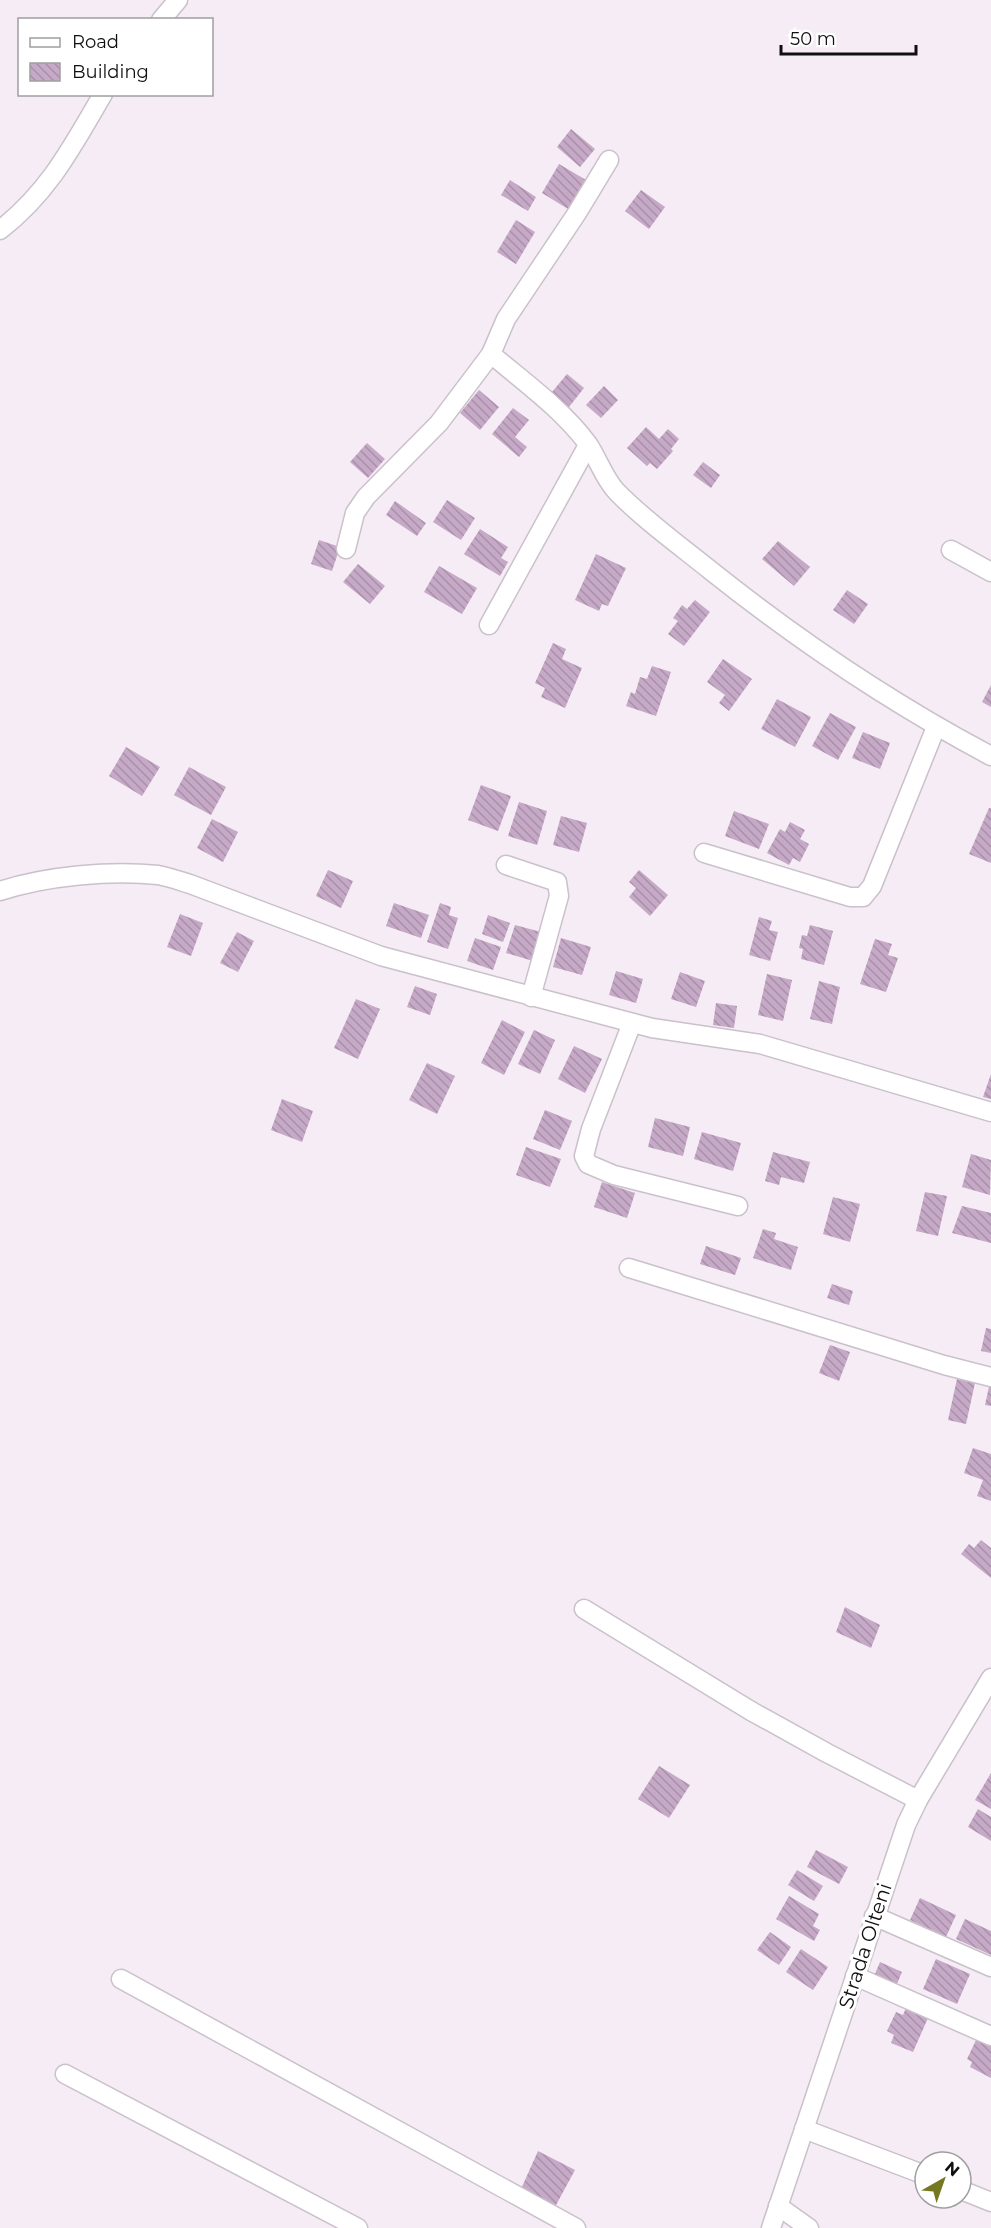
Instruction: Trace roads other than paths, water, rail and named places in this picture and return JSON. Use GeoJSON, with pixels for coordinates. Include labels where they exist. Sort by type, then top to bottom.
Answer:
{"type":"FeatureCollection","features":[{"type":"Feature","properties":{"kind":"street"},"geometry":{"type":"LineString","coordinates":[[163,18],[178,0]]}},
{"type":"Feature","properties":{"kind":"street"},"geometry":{"type":"LineString","coordinates":[[0,230],[24,212],[55,174],[102,96]]}},
{"type":"Feature","properties":{"kind":"street"},"geometry":{"type":"LineString","coordinates":[[346,549],[356,513],[366,497],[439,423],[491,354],[506,319],[577,213],[609,160]]}},
{"type":"Feature","properties":{"kind":"street"},"geometry":{"type":"LineString","coordinates":[[491,354],[568,420],[588,445],[615,489],[693,556],[774,620],[871,687],[936,727],[991,756]]}},
{"type":"Feature","properties":{"kind":"street"},"geometry":{"type":"LineString","coordinates":[[489,625],[588,445]]}},
{"type":"Feature","properties":{"kind":"street"},"geometry":{"type":"LineString","coordinates":[[951,550],[991,572]]}},
{"type":"Feature","properties":{"kind":"street"},"geometry":{"type":"LineString","coordinates":[[704,853],[850,897],[863,897],[872,886],[880,868],[936,727]]}},
{"type":"Feature","properties":{"kind":"street"},"geometry":{"type":"LineString","coordinates":[[506,865],[559,884],[559,896],[531,997]]}},
{"type":"Feature","properties":{"kind":"street"},"geometry":{"type":"LineString","coordinates":[[0,891],[70,877],[124,873],[161,876],[190,884],[381,956],[652,1028],[760,1044],[991,1112]]}},
{"type":"Feature","properties":{"kind":"street"},"geometry":{"type":"LineString","coordinates":[[632,1023],[591,1129],[584,1156],[588,1164],[614,1174],[738,1206]]}},
{"type":"Feature","properties":{"kind":"street"},"geometry":{"type":"LineString","coordinates":[[629,1268],[944,1365],[991,1377]]}},
{"type":"Feature","properties":{"kind":"street"},"geometry":{"type":"LineString","coordinates":[[585,1609],[751,1711],[918,1800]]}},
{"type":"Feature","properties":{"kind":"street","name":"Strada Olteni"},"geometry":{"type":"LineString","coordinates":[[771,2228],[906,1825],[918,1800],[991,1678]]}},
{"type":"Feature","properties":{"kind":"street"},"geometry":{"type":"LineString","coordinates":[[874,1916],[991,1967]]}},
{"type":"Feature","properties":{"kind":"street"},"geometry":{"type":"LineString","coordinates":[[855,1976],[991,2036]]}},
{"type":"Feature","properties":{"kind":"street"},"geometry":{"type":"LineString","coordinates":[[121,1979],[576,2228]]}},
{"type":"Feature","properties":{"kind":"street"},"geometry":{"type":"LineString","coordinates":[[65,2074],[358,2228]]}},
{"type":"Feature","properties":{"kind":"street"},"geometry":{"type":"LineString","coordinates":[[804,2129],[913,2170]]}},
{"type":"Feature","properties":{"kind":"street"},"geometry":{"type":"LineString","coordinates":[[973,2195],[991,2202]]}},
{"type":"Feature","properties":{"kind":"street"},"geometry":{"type":"LineString","coordinates":[[778,2206],[809,2228]]}}]}
